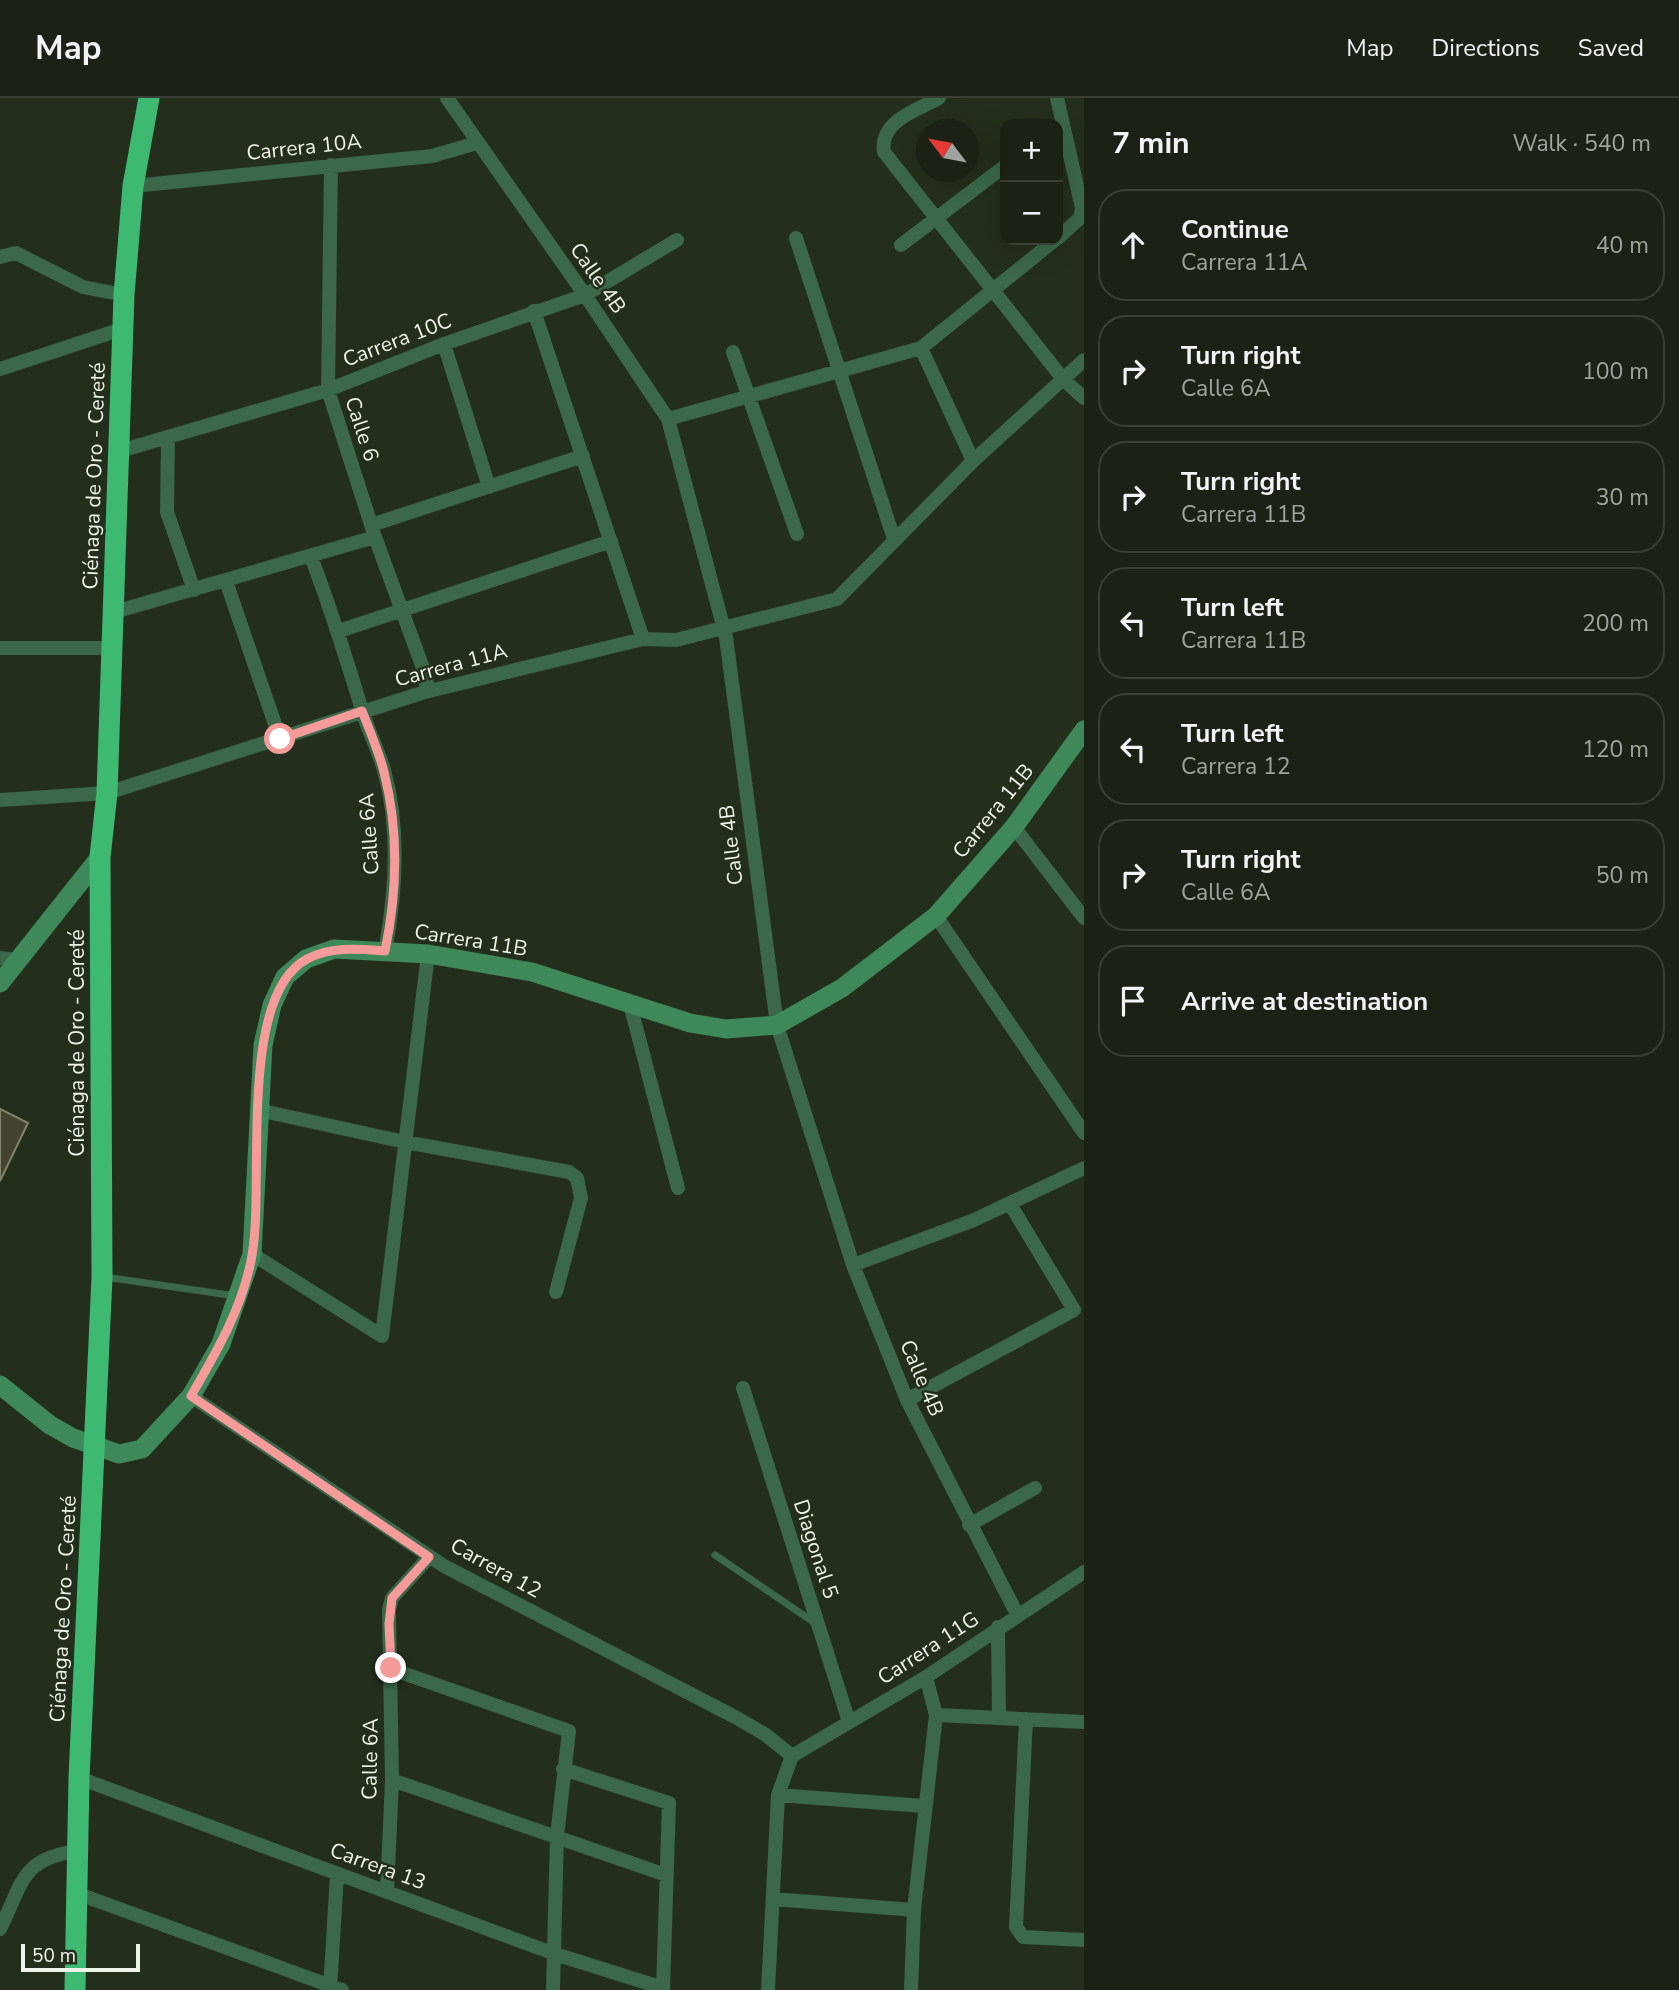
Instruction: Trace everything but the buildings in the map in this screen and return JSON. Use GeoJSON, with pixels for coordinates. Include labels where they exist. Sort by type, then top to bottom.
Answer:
{"type":"FeatureCollection","features":[{"type":"Feature","properties":{"kind":"highway","name":"Ciénaga de Oro - Cereté"},"geometry":{"type":"LineString","coordinates":[[75,1990],[79,1778],[102,1277],[100,857],[107,793],[124,295],[133,186],[149,98]]}},
{"type":"Feature","properties":{"kind":"street","name":"Calle 4B"},"geometry":{"type":"LineString","coordinates":[[446,98],[586,295],[668,419],[724,628],[735,688],[755,868],[777,1025],[852,1265],[907,1400],[1017,1614]]}},
{"type":"Feature","properties":{"kind":"street"},"geometry":{"type":"LineString","coordinates":[[939,98],[886,130],[882,139],[884,152],[1063,379],[1084,398]]}},
{"type":"Feature","properties":{"kind":"street"},"geometry":{"type":"LineString","coordinates":[[1057,98],[1059,119]]}},
{"type":"Feature","properties":{"kind":"street"},"geometry":{"type":"LineString","coordinates":[[1063,137],[1082,208],[1080,218],[1063,234]]}},
{"type":"Feature","properties":{"kind":"street","name":"Carrera 10A"},"geometry":{"type":"LineString","coordinates":[[133,186],[432,156],[477,144]]}},
{"type":"Feature","properties":{"kind":"street","name":"Calle 6"},"geometry":{"type":"LineString","coordinates":[[331,165],[328,390],[373,531],[427,679],[425,692]]}},
{"type":"Feature","properties":{"kind":"street"},"geometry":{"type":"LineString","coordinates":[[901,245],[1000,170]]}},
{"type":"Feature","properties":{"kind":"street"},"geometry":{"type":"LineString","coordinates":[[796,238],[894,539]]}},
{"type":"Feature","properties":{"kind":"street","name":"Carrera 10C"},"geometry":{"type":"LineString","coordinates":[[120,452],[328,390],[444,344],[586,295],[677,240]]}},
{"type":"Feature","properties":{"kind":"street"},"geometry":{"type":"LineString","coordinates":[[668,419],[921,348],[1049,245]]}},
{"type":"Feature","properties":{"kind":"street"},"geometry":{"type":"LineString","coordinates":[[0,257],[16,253],[83,287],[124,295]]}},
{"type":"Feature","properties":{"kind":"street"},"geometry":{"type":"LineString","coordinates":[[534,311],[643,639]]}},
{"type":"Feature","properties":{"kind":"street"},"geometry":{"type":"LineString","coordinates":[[0,369],[122,329]]}},
{"type":"Feature","properties":{"kind":"street"},"geometry":{"type":"LineString","coordinates":[[444,344],[489,486]]}},
{"type":"Feature","properties":{"kind":"street"},"geometry":{"type":"LineString","coordinates":[[921,348],[973,461]]}},
{"type":"Feature","properties":{"kind":"street"},"geometry":{"type":"LineString","coordinates":[[733,352],[797,534]]}},
{"type":"Feature","properties":{"kind":"street","name":"Carrera 11A"},"geometry":{"type":"LineString","coordinates":[[0,800],[107,793],[425,692],[643,639],[676,640],[837,598],[973,461],[1084,360]]}},
{"type":"Feature","properties":{"kind":"street"},"geometry":{"type":"LineString","coordinates":[[168,438],[167,512],[194,590]]}},
{"type":"Feature","properties":{"kind":"street"},"geometry":{"type":"LineString","coordinates":[[114,612],[311,557],[489,486],[583,456]]}},
{"type":"Feature","properties":{"kind":"street"},"geometry":{"type":"LineString","coordinates":[[340,631],[611,541]]}},
{"type":"Feature","properties":{"kind":"street","name":"Calle 6A"},"geometry":{"type":"LineString","coordinates":[[311,557],[340,631],[362,711],[384,772],[395,842],[393,912],[385,951]]}},
{"type":"Feature","properties":{"kind":"street"},"geometry":{"type":"LineString","coordinates":[[226,581],[280,739]]}},
{"type":"Feature","properties":{"kind":"street"},"geometry":{"type":"LineString","coordinates":[[0,648],[113,648]]}},
{"type":"Feature","properties":{"kind":"street","name":"Carrera 11B"},"geometry":{"type":"LineString","coordinates":[[95,1447],[119,1454],[142,1449],[191,1396],[221,1344],[253,1254],[263,1045],[272,1005],[285,977],[306,959],[334,949],[428,954],[532,972],[690,1023],[726,1029],[777,1025],[842,988],[936,916],[1014,827],[1083,734]]}},
{"type":"Feature","properties":{"kind":"street"},"geometry":{"type":"LineString","coordinates":[[1014,827],[1084,918]]}},
{"type":"Feature","properties":{"kind":"street"},"geometry":{"type":"LineString","coordinates":[[0,983],[9,959],[100,857]]}},
{"type":"Feature","properties":{"kind":"street"},"geometry":{"type":"LineString","coordinates":[[936,916],[1084,1133]]}},
{"type":"Feature","properties":{"kind":"street"},"geometry":{"type":"LineString","coordinates":[[253,1254],[382,1336],[428,954]]}},
{"type":"Feature","properties":{"kind":"street"},"geometry":{"type":"LineString","coordinates":[[630,1004],[678,1188]]}},
{"type":"Feature","properties":{"kind":"street"},"geometry":{"type":"LineString","coordinates":[[258,1110],[405,1142],[569,1172],[577,1178],[581,1198],[556,1292]]}},
{"type":"Feature","properties":{"kind":"street"},"geometry":{"type":"LineString","coordinates":[[852,1265],[974,1220],[1084,1168]]}},
{"type":"Feature","properties":{"kind":"street"},"geometry":{"type":"LineString","coordinates":[[907,1400],[1074,1310],[1010,1204]]}},
{"type":"Feature","properties":{"kind":"street"},"geometry":{"type":"LineString","coordinates":[[0,1385],[50,1425],[95,1447]]}},
{"type":"Feature","properties":{"kind":"street","name":"Diagonal 5"},"geometry":{"type":"LineString","coordinates":[[743,1388],[849,1722]]}},
{"type":"Feature","properties":{"kind":"street","name":"Carrera 12"},"geometry":{"type":"LineString","coordinates":[[191,1396],[429,1557],[585,1641],[737,1717],[792,1756]]}},
{"type":"Feature","properties":{"kind":"street"},"geometry":{"type":"LineString","coordinates":[[969,1525],[1035,1488]]}},
{"type":"Feature","properties":{"kind":"street","name":"Calle 6A"},"geometry":{"type":"LineString","coordinates":[[387,1892],[392,1780],[389,1624],[392,1598],[429,1557]]}},
{"type":"Feature","properties":{"kind":"street","name":"Carrera 11G"},"geometry":{"type":"LineString","coordinates":[[792,1756],[926,1677],[1017,1614],[1084,1572]]}},
{"type":"Feature","properties":{"kind":"street"},"geometry":{"type":"LineString","coordinates":[[998,1627],[999,1718]]}},
{"type":"Feature","properties":{"kind":"street"},"geometry":{"type":"LineString","coordinates":[[391,1668],[569,1731],[557,1836],[553,1990]]}},
{"type":"Feature","properties":{"kind":"street"},"geometry":{"type":"LineString","coordinates":[[911,1990],[914,1910],[923,1806],[936,1715],[926,1677]]}},
{"type":"Feature","properties":{"kind":"street"},"geometry":{"type":"LineString","coordinates":[[936,1715],[1084,1721]]}},
{"type":"Feature","properties":{"kind":"street"},"geometry":{"type":"LineString","coordinates":[[1026,1719],[1016,1927],[1023,1937],[1084,1940]]}},
{"type":"Feature","properties":{"kind":"street"},"geometry":{"type":"LineString","coordinates":[[768,1990],[778,1795],[792,1756]]}},
{"type":"Feature","properties":{"kind":"street"},"geometry":{"type":"LineString","coordinates":[[564,1769],[669,1803],[663,1989]]}},
{"type":"Feature","properties":{"kind":"street","name":"Carrera 13"},"geometry":{"type":"LineString","coordinates":[[79,1778],[555,1954],[663,1989]]}},
{"type":"Feature","properties":{"kind":"street"},"geometry":{"type":"LineString","coordinates":[[392,1780],[666,1875]]}},
{"type":"Feature","properties":{"kind":"street"},"geometry":{"type":"LineString","coordinates":[[778,1795],[923,1806]]}},
{"type":"Feature","properties":{"kind":"street"},"geometry":{"type":"LineString","coordinates":[[0,1929],[30,1868],[54,1854],[78,1851]]}},
{"type":"Feature","properties":{"kind":"street"},"geometry":{"type":"LineString","coordinates":[[76,1893],[334,1989],[337,1874]]}},
{"type":"Feature","properties":{"kind":"street"},"geometry":{"type":"LineString","coordinates":[[773,1899],[914,1910]]}},
{"type":"Feature","properties":{"kind":"lane"},"geometry":{"type":"LineString","coordinates":[[102,1277],[240,1296]]}},
{"type":"Feature","properties":{"kind":"lane"},"geometry":{"type":"LineString","coordinates":[[715,1555],[819,1625]]}},
{"type":"Feature","properties":{"kind":"route"},"geometry":{"type":"LineString","coordinates":[[280,739],[362,711],[384,772],[395,842],[393,912],[385,951],[334,949],[306,959],[285,977],[272,1005],[263,1045],[258,1110],[253,1254],[221,1344],[191,1396],[429,1557],[392,1598],[389,1610],[391,1668]]}}]}
